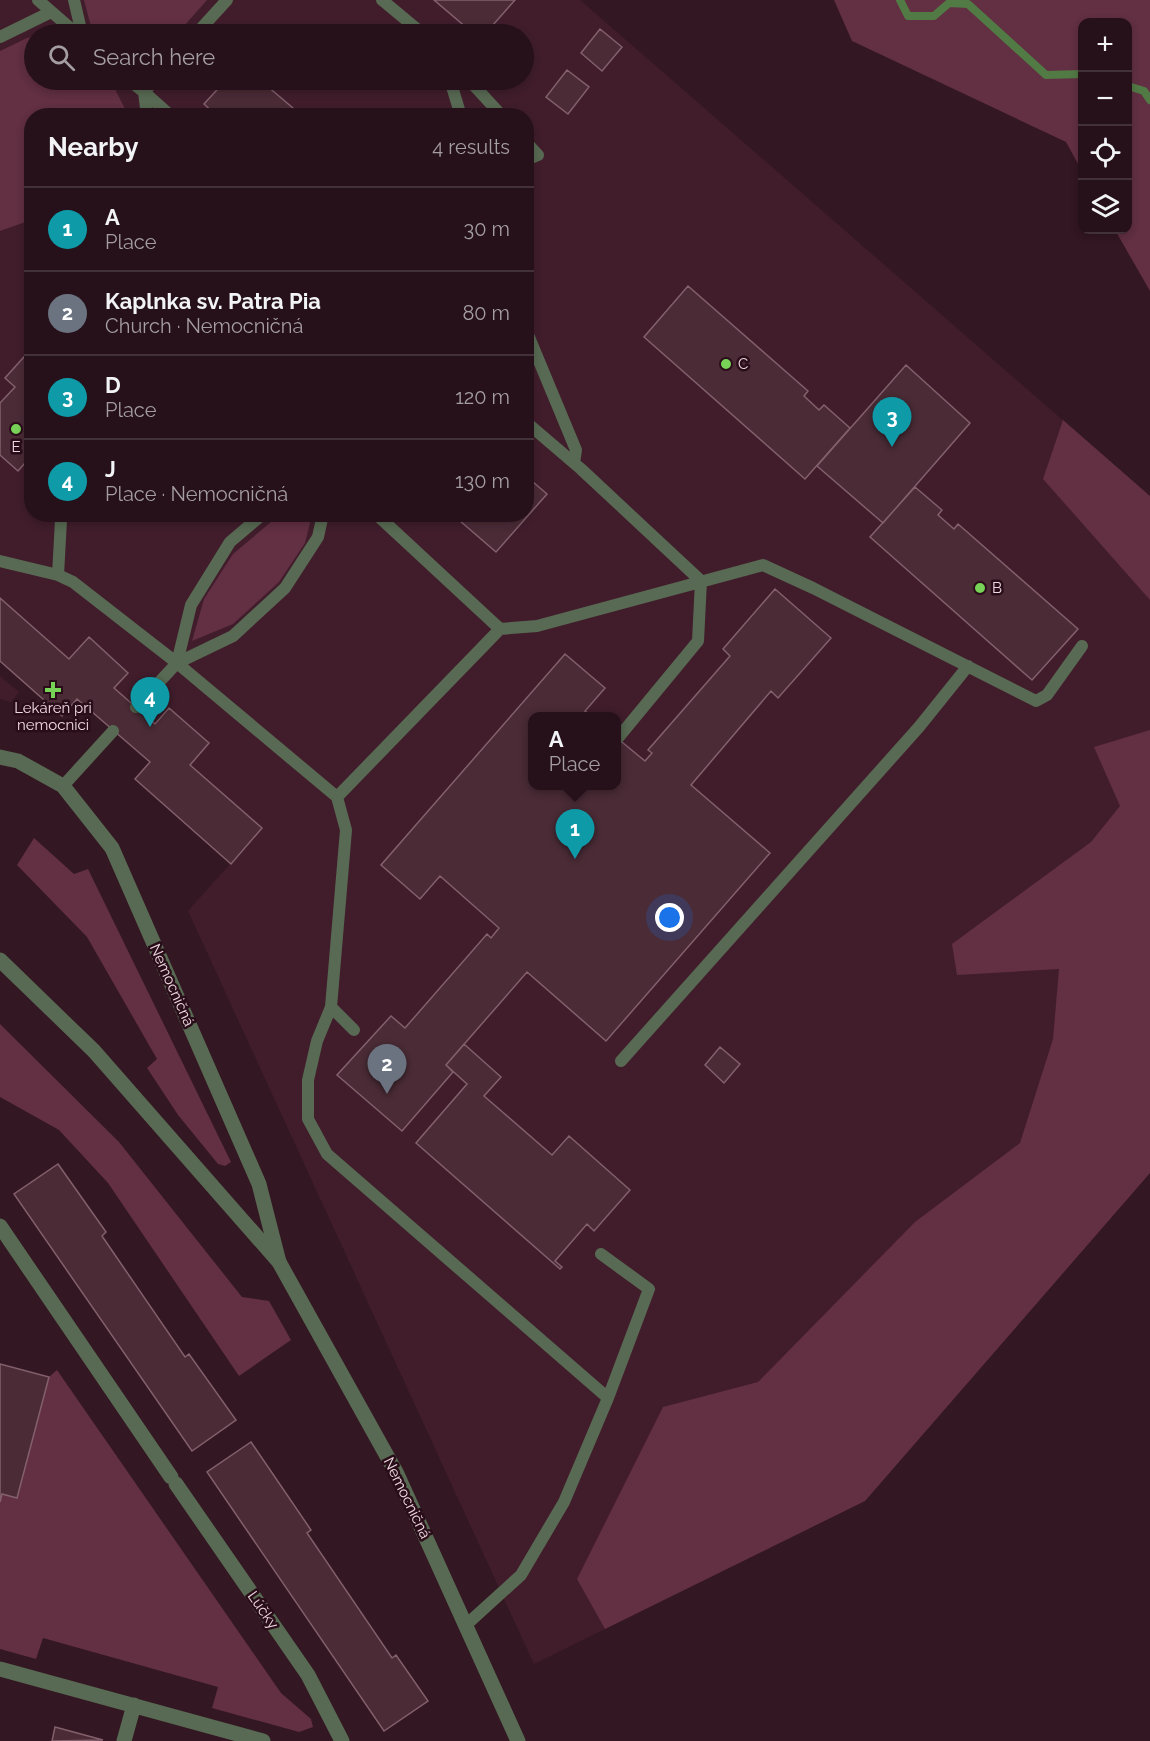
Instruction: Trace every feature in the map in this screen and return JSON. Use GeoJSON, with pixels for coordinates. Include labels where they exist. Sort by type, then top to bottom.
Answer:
{"type":"FeatureCollection","features":[{"type":"Feature","properties":{"kind":"street","name":"Nemocničná"},"geometry":{"type":"LineString","coordinates":[[0,757],[18,761],[63,786],[112,848],[259,1184],[279,1262]]}},
{"type":"Feature","properties":{"kind":"street","name":"Nemocničná"},"geometry":{"type":"LineString","coordinates":[[0,960],[94,1051],[279,1262],[397,1474],[518,1741]]}},
{"type":"Feature","properties":{"kind":"street","name":"Lúčky"},"geometry":{"type":"LineString","coordinates":[[0,1226],[308,1675],[342,1741]]}},
{"type":"Feature","properties":{"kind":"street"},"geometry":{"type":"LineString","coordinates":[[0,1669],[263,1741]]}},
{"type":"Feature","properties":{"kind":"street"},"geometry":{"type":"LineString","coordinates":[[124,1741],[134,1705]]}},
{"type":"Feature","properties":{"kind":"lane"},"geometry":{"type":"LineString","coordinates":[[38,0],[65,24]]}},
{"type":"Feature","properties":{"kind":"lane"},"geometry":{"type":"LineString","coordinates":[[74,0],[80,24]]}},
{"type":"Feature","properties":{"kind":"lane"},"geometry":{"type":"LineString","coordinates":[[205,24],[227,0]]}},
{"type":"Feature","properties":{"kind":"lane"},"geometry":{"type":"LineString","coordinates":[[382,0],[411,24]]}},
{"type":"Feature","properties":{"kind":"lane"},"geometry":{"type":"LineString","coordinates":[[27,24],[51,12]]}},
{"type":"Feature","properties":{"kind":"lane"},"geometry":{"type":"LineString","coordinates":[[0,37],[24,25]]}},
{"type":"Feature","properties":{"kind":"lane"},"geometry":{"type":"LineString","coordinates":[[142,90],[162,108]]}},
{"type":"Feature","properties":{"kind":"lane"},"geometry":{"type":"LineString","coordinates":[[453,90],[459,108]]}},
{"type":"Feature","properties":{"kind":"lane"},"geometry":{"type":"LineString","coordinates":[[478,90],[495,108]]}},
{"type":"Feature","properties":{"kind":"lane"},"geometry":{"type":"LineString","coordinates":[[144,92],[146,108]]}},
{"type":"Feature","properties":{"kind":"lane"},"geometry":{"type":"LineString","coordinates":[[534,349],[576,450],[574,463]]}},
{"type":"Feature","properties":{"kind":"lane"},"geometry":{"type":"LineString","coordinates":[[534,429],[701,581],[698,641],[621,734]]}},
{"type":"Feature","properties":{"kind":"lane"},"geometry":{"type":"LineString","coordinates":[[58,576],[61,522]]}},
{"type":"Feature","properties":{"kind":"lane"},"geometry":{"type":"LineString","coordinates":[[177,663],[191,606],[230,542],[254,522]]}},
{"type":"Feature","properties":{"kind":"lane"},"geometry":{"type":"LineString","coordinates":[[136,707],[177,663],[233,636],[285,588],[318,537],[321,522]]}},
{"type":"Feature","properties":{"kind":"lane"},"geometry":{"type":"LineString","coordinates":[[385,522],[500,629]]}},
{"type":"Feature","properties":{"kind":"lane"},"geometry":{"type":"LineString","coordinates":[[0,561],[73,582],[177,663],[337,797],[346,830],[330,1007],[317,1041],[308,1080],[308,1119],[327,1154],[608,1398]]}},
{"type":"Feature","properties":{"kind":"lane"},"geometry":{"type":"LineString","coordinates":[[337,797],[500,629],[537,626],[763,566],[1036,701],[1047,695],[1082,646]]}},
{"type":"Feature","properties":{"kind":"lane"},"geometry":{"type":"LineString","coordinates":[[621,1061],[919,728],[968,666]]}},
{"type":"Feature","properties":{"kind":"lane"},"geometry":{"type":"LineString","coordinates":[[63,786],[113,731]]}},
{"type":"Feature","properties":{"kind":"lane"},"geometry":{"type":"LineString","coordinates":[[330,1007],[354,1030]]}},
{"type":"Feature","properties":{"kind":"lane"},"geometry":{"type":"LineString","coordinates":[[466,1625],[521,1575],[564,1502],[608,1398],[649,1289],[601,1254]]}},
{"type":"Feature","properties":{"kind":"shaded area"},"geometry":{"type":"Polygon","coordinates":[[[0,0],[580,0],[1150,496],[1150,1173],[865,1501],[534,1664],[188,911],[230,864],[135,779],[149,762],[77,699],[62,716],[0,661],[0,0]]]}},
{"type":"Feature","properties":{"kind":"shaded area"},"geometry":{"type":"Polygon","coordinates":[[[84,0],[207,0],[186,24],[90,24],[84,0]]]}},
{"type":"Feature","properties":{"kind":"shaded area"},"geometry":{"type":"Polygon","coordinates":[[[834,0],[1150,0],[1150,291],[1117,234],[1132,234],[1132,18],[1078,18],[1078,164],[1066,142],[852,41],[834,0]]]}},
{"type":"Feature","properties":{"kind":"shaded area"},"geometry":{"type":"Polygon","coordinates":[[[24,39],[24,90],[116,90],[124,108],[24,108],[24,222],[0,231],[0,51],[24,39]]]}},
{"type":"Feature","properties":{"kind":"shaded area"},"geometry":{"type":"Polygon","coordinates":[[[1063,420],[1150,496],[1150,600],[1043,479],[1063,420]]]}},
{"type":"Feature","properties":{"kind":"shaded area"},"geometry":{"type":"Polygon","coordinates":[[[271,522],[310,522],[305,543],[279,582],[233,624],[192,641],[204,599],[233,554],[271,522]]]}},
{"type":"Feature","properties":{"kind":"shaded area"},"geometry":{"type":"Polygon","coordinates":[[[0,676],[19,692],[11,702],[0,699],[0,676]]]}},
{"type":"Feature","properties":{"kind":"shaded area"},"geometry":{"type":"Polygon","coordinates":[[[1150,730],[1150,1173],[865,1501],[605,1629],[577,1579],[663,1407],[758,1382],[915,1222],[1020,1143],[1053,1039],[1059,969],[957,975],[952,944],[1091,842],[1120,806],[1094,747],[1150,730]]]}},
{"type":"Feature","properties":{"kind":"shaded area"},"geometry":{"type":"Polygon","coordinates":[[[34,838],[74,874],[88,869],[231,1162],[225,1166],[218,1164],[178,1115],[147,1068],[157,1059],[87,937],[17,865],[34,838]]]}},
{"type":"Feature","properties":{"kind":"shaded area"},"geometry":{"type":"Polygon","coordinates":[[[0,1024],[119,1142],[242,1297],[269,1301],[291,1340],[239,1376],[108,1183],[59,1130],[0,1097],[0,1024]]]}},
{"type":"Feature","properties":{"kind":"shaded area"},"geometry":{"type":"Polygon","coordinates":[[[57,1370],[281,1693],[311,1719],[313,1727],[299,1732],[212,1708],[218,1687],[43,1638],[36,1659],[0,1649],[0,1502],[2,1494],[17,1497],[49,1377],[57,1370]]]}},
{"type":"Feature","properties":{"kind":"building"},"geometry":{"type":"Polygon","coordinates":[[[434,0],[515,0],[494,24],[462,24],[434,0]]]}},
{"type":"Feature","properties":{"kind":"building"},"geometry":{"type":"Polygon","coordinates":[[[600,29],[622,47],[602,71],[581,53],[600,29]]]}},
{"type":"Feature","properties":{"kind":"building"},"geometry":{"type":"Polygon","coordinates":[[[567,70],[589,87],[568,114],[546,97],[567,70]]]}},
{"type":"Feature","properties":{"kind":"building"},"geometry":{"type":"Polygon","coordinates":[[[217,90],[272,90],[293,108],[208,108],[204,104],[217,90]]]}},
{"type":"Feature","properties":{"kind":"building","name":"C"},"geometry":{"type":"Polygon","coordinates":[[[688,286],[808,391],[804,396],[819,410],[824,405],[850,428],[805,479],[644,337],[688,286]]]}},
{"type":"Feature","properties":{"kind":"building","name":"E"},"geometry":{"type":"Polygon","coordinates":[[[24,357],[24,464],[18,471],[0,455],[0,403],[15,387],[5,378],[24,357]]]}},
{"type":"Feature","properties":{"kind":"building"},"geometry":{"type":"Polygon","coordinates":[[[906,365],[970,423],[883,523],[817,466],[906,365]]]}},
{"type":"Feature","properties":{"kind":"building"},"geometry":{"type":"Polygon","coordinates":[[[534,483],[547,494],[534,509],[534,483]]]}},
{"type":"Feature","properties":{"kind":"building","name":"B"},"geometry":{"type":"Polygon","coordinates":[[[915,487],[942,510],[938,515],[954,529],[958,524],[1078,629],[1032,680],[870,537],[915,487]]]}},
{"type":"Feature","properties":{"kind":"building"},"geometry":{"type":"Polygon","coordinates":[[[461,522],[522,522],[496,552],[461,522]]]}},
{"type":"Feature","properties":{"kind":"building"},"geometry":{"type":"Polygon","coordinates":[[[775,589],[831,638],[778,698],[771,691],[691,785],[770,853],[606,1041],[527,972],[446,1065],[453,1072],[402,1131],[337,1075],[391,1016],[405,1028],[487,934],[491,938],[499,928],[440,876],[420,899],[381,865],[565,654],[605,688],[586,712],[528,712],[528,790],[621,790],[621,741],[645,761],[652,753],[648,750],[730,656],[723,649],[775,589]]]}},
{"type":"Feature","properties":{"kind":"building"},"geometry":{"type":"Polygon","coordinates":[[[0,598],[69,659],[89,637],[128,673],[114,688],[155,724],[169,708],[209,743],[190,765],[262,828],[231,864],[135,779],[150,762],[77,699],[62,716],[0,661],[0,598]]]}},
{"type":"Feature","properties":{"kind":"building"},"geometry":{"type":"Polygon","coordinates":[[[464,1044],[501,1077],[484,1096],[552,1155],[569,1136],[630,1190],[594,1231],[587,1224],[555,1261],[562,1267],[560,1269],[416,1143],[467,1084],[446,1065],[464,1044]]]}},
{"type":"Feature","properties":{"kind":"building"},"geometry":{"type":"Polygon","coordinates":[[[720,1047],[740,1064],[724,1083],[705,1065],[720,1047]]]}},
{"type":"Feature","properties":{"kind":"building"},"geometry":{"type":"Polygon","coordinates":[[[58,1164],[106,1232],[102,1236],[185,1357],[189,1354],[236,1420],[192,1451],[14,1194],[58,1164]]]}},
{"type":"Feature","properties":{"kind":"building"},"geometry":{"type":"Polygon","coordinates":[[[0,1364],[49,1377],[17,1498],[2,1494],[0,1502],[0,1364]]]}},
{"type":"Feature","properties":{"kind":"building"},"geometry":{"type":"Polygon","coordinates":[[[251,1442],[311,1530],[307,1533],[392,1658],[396,1655],[428,1701],[384,1731],[207,1472],[251,1442]]]}},
{"type":"Feature","properties":{"kind":"building"},"geometry":{"type":"Polygon","coordinates":[[[55,1727],[103,1740],[52,1741],[55,1727]]]}},
{"type":"Feature","properties":{"kind":"waterway"},"geometry":{"type":"LineString","coordinates":[[900,0],[908,16],[934,16],[949,3],[968,4],[1046,75],[1078,74]]}},
{"type":"Feature","properties":{"kind":"waterway"},"geometry":{"type":"LineString","coordinates":[[1132,87],[1144,91],[1150,100]]}},
{"type":"Feature","properties":{"kind":"place","name":"C"},"geometry":{"type":"Point","coordinates":[726,364]}},
{"type":"Feature","properties":{"kind":"place","name":"E"},"geometry":{"type":"Point","coordinates":[16,429]}},
{"type":"Feature","properties":{"kind":"place","name":"D"},"geometry":{"type":"Point","coordinates":[892,447]}},
{"type":"Feature","properties":{"kind":"place","name":"B"},"geometry":{"type":"Point","coordinates":[980,588]}},
{"type":"Feature","properties":{"kind":"place","name":"Lekáreň pri nemocnici"},"geometry":{"type":"Point","coordinates":[53,690]}},
{"type":"Feature","properties":{"kind":"place","name":"J"},"geometry":{"type":"Point","coordinates":[150,727]}},
{"type":"Feature","properties":{"kind":"place","name":"A"},"geometry":{"type":"Point","coordinates":[575,859]}},
{"type":"Feature","properties":{"kind":"place","name":"Kaplnka sv. Patra Pia"},"geometry":{"type":"Point","coordinates":[387,1094]}}]}
